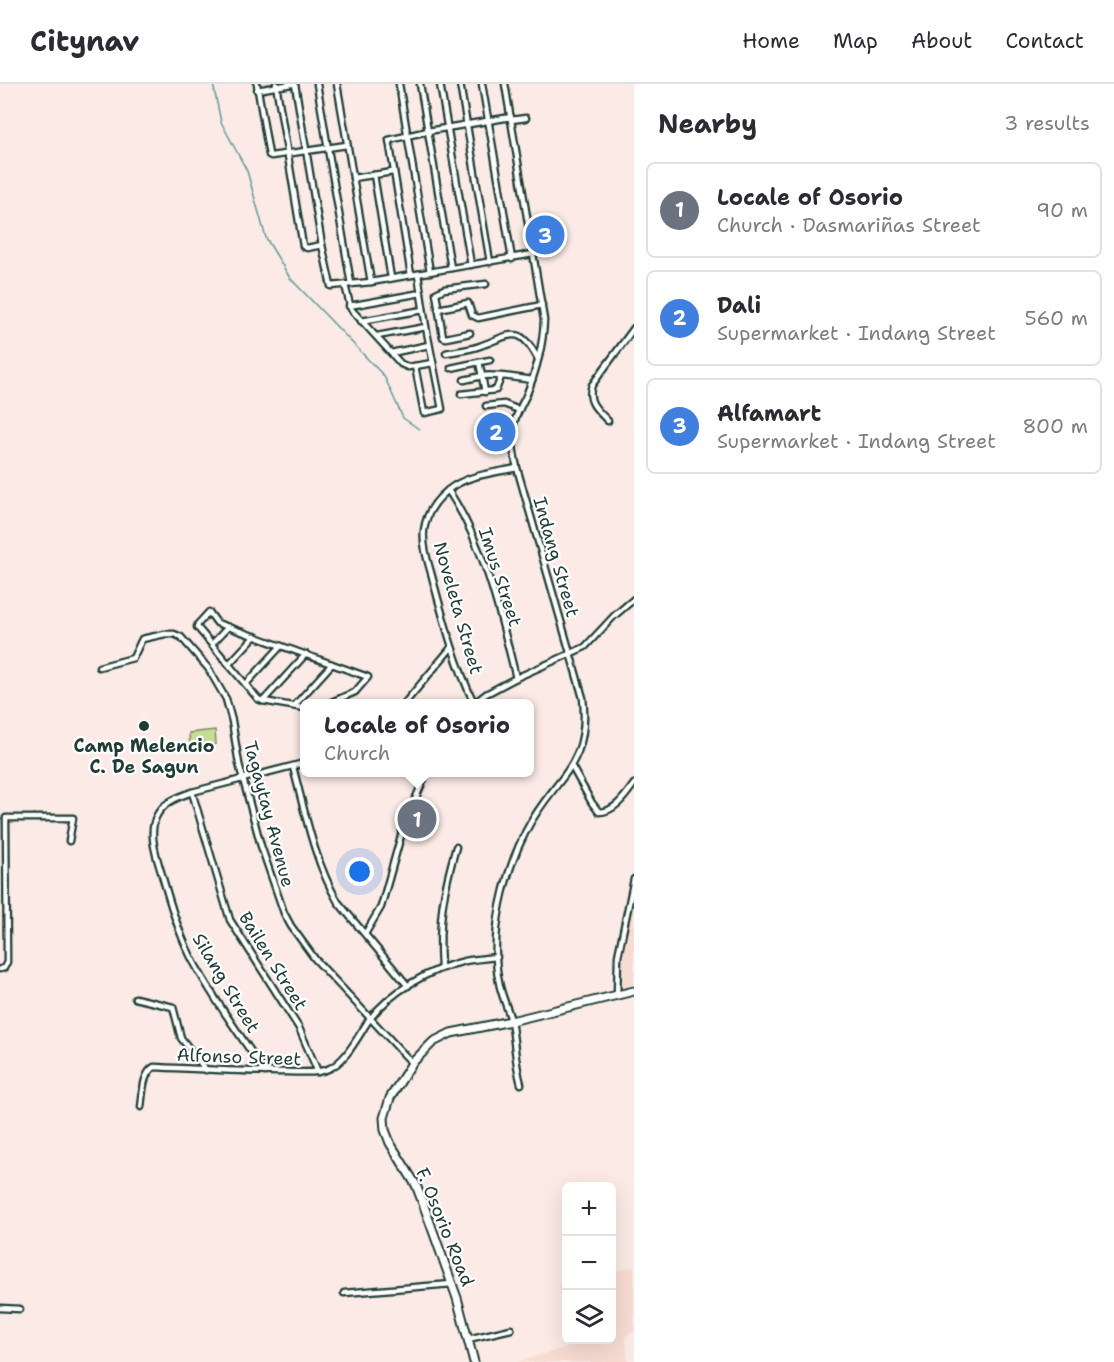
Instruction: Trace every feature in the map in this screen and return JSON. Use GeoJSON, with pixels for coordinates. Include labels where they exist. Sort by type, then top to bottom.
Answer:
{"type":"FeatureCollection","features":[{"type":"Feature","properties":{"kind":"street"},"geometry":{"type":"LineString","coordinates":[[347,145],[307,152],[288,154],[274,157],[269,155],[257,87],[294,84],[307,152],[322,245],[330,285],[334,287],[371,282],[533,254]]}},
{"type":"Feature","properties":{"kind":"street"},"geometry":{"type":"LineString","coordinates":[[317,84],[348,285],[349,306],[405,366],[433,363]]}},
{"type":"Feature","properties":{"kind":"street"},"geometry":{"type":"LineString","coordinates":[[337,84],[371,282]]}},
{"type":"Feature","properties":{"kind":"street"},"geometry":{"type":"LineString","coordinates":[[399,84],[430,272]]}},
{"type":"Feature","properties":{"kind":"street"},"geometry":{"type":"LineString","coordinates":[[420,84],[451,268]]}},
{"type":"Feature","properties":{"kind":"street"},"geometry":{"type":"LineString","coordinates":[[440,84],[471,265]]}},
{"type":"Feature","properties":{"kind":"street"},"geometry":{"type":"LineString","coordinates":[[460,84],[490,262]]}},
{"type":"Feature","properties":{"kind":"street"},"geometry":{"type":"LineString","coordinates":[[482,84],[512,258]]}},
{"type":"Feature","properties":{"kind":"street","name":"Indang Street"},"geometry":{"type":"LineString","coordinates":[[505,84],[542,305],[543,341],[532,380],[513,427],[513,437],[517,468],[583,698],[585,716],[584,732],[572,766],[531,822],[512,863],[503,892],[499,915],[498,981],[511,1021],[516,1067],[521,1084]]}},
{"type":"Feature","properties":{"kind":"street"},"geometry":{"type":"LineString","coordinates":[[277,86],[303,246],[307,248],[322,245]]}},
{"type":"Feature","properties":{"kind":"street"},"geometry":{"type":"LineString","coordinates":[[411,275],[389,140],[467,124],[526,118]]}},
{"type":"Feature","properties":{"kind":"street"},"geometry":{"type":"LineString","coordinates":[[353,178],[393,172]]}},
{"type":"Feature","properties":{"kind":"street"},"geometry":{"type":"LineString","coordinates":[[374,175],[391,278]]}},
{"type":"Feature","properties":{"kind":"street"},"geometry":{"type":"LineString","coordinates":[[415,366],[424,413],[442,409],[418,274]]}},
{"type":"Feature","properties":{"kind":"street"},"geometry":{"type":"LineString","coordinates":[[470,333],[444,338],[436,296],[438,291],[486,284]]}},
{"type":"Feature","properties":{"kind":"street"},"geometry":{"type":"LineString","coordinates":[[349,306],[421,293]]}},
{"type":"Feature","properties":{"kind":"street"},"geometry":{"type":"LineString","coordinates":[[438,309],[468,303],[472,315],[478,318],[542,305]]}},
{"type":"Feature","properties":{"kind":"street"},"geometry":{"type":"LineString","coordinates":[[361,321],[423,310]]}},
{"type":"Feature","properties":{"kind":"street"},"geometry":{"type":"LineString","coordinates":[[377,336],[426,327]]}},
{"type":"Feature","properties":{"kind":"street"},"geometry":{"type":"LineString","coordinates":[[608,421],[595,409],[590,391],[634,328]]}},
{"type":"Feature","properties":{"kind":"street"},"geometry":{"type":"LineString","coordinates":[[446,353],[477,347],[508,335],[514,335],[528,342],[538,359]]}},
{"type":"Feature","properties":{"kind":"street"},"geometry":{"type":"LineString","coordinates":[[391,352],[429,345]]}},
{"type":"Feature","properties":{"kind":"street"},"geometry":{"type":"LineString","coordinates":[[451,368],[490,360]]}},
{"type":"Feature","properties":{"kind":"street"},"geometry":{"type":"LineString","coordinates":[[479,362],[485,392]]}},
{"type":"Feature","properties":{"kind":"street"},"geometry":{"type":"LineString","coordinates":[[464,380],[494,375],[532,380]]}},
{"type":"Feature","properties":{"kind":"street"},"geometry":{"type":"LineString","coordinates":[[461,394],[496,390],[501,377]]}},
{"type":"Feature","properties":{"kind":"street"},"geometry":{"type":"LineString","coordinates":[[486,406],[504,404],[519,410]]}},
{"type":"Feature","properties":{"kind":"street","name":"Noveleta Street"},"geometry":{"type":"LineString","coordinates":[[472,699],[452,648],[424,541],[427,517],[448,490],[469,479],[517,468]]}},
{"type":"Feature","properties":{"kind":"street","name":"Imus Street"},"geometry":{"type":"LineString","coordinates":[[448,490],[468,522],[475,539],[500,609],[516,678]]}},
{"type":"Feature","properties":{"kind":"street"},"geometry":{"type":"LineString","coordinates":[[479,699],[516,678],[586,646],[614,616],[634,599]]}},
{"type":"Feature","properties":{"kind":"street"},"geometry":{"type":"LineString","coordinates":[[300,707],[258,699],[198,627],[209,612],[217,623],[368,676],[355,692],[338,699]]}},
{"type":"Feature","properties":{"kind":"street"},"geometry":{"type":"LineString","coordinates":[[212,644],[228,627]]}},
{"type":"Feature","properties":{"kind":"street","name":"Tagaytay Avenue"},"geometry":{"type":"LineString","coordinates":[[99,667],[126,662],[133,658],[142,639],[174,634],[181,637],[208,668],[226,699],[243,780],[261,846],[276,895],[291,927],[315,959],[412,1063]]}},
{"type":"Feature","properties":{"kind":"street"},"geometry":{"type":"LineString","coordinates":[[229,664],[255,636]]}},
{"type":"Feature","properties":{"kind":"street"},"geometry":{"type":"LineString","coordinates":[[246,684],[281,646]]}},
{"type":"Feature","properties":{"kind":"street"},"geometry":{"type":"LineString","coordinates":[[408,699],[452,648]]}},
{"type":"Feature","properties":{"kind":"street"},"geometry":{"type":"LineString","coordinates":[[263,701],[306,654]]}},
{"type":"Feature","properties":{"kind":"street"},"geometry":{"type":"LineString","coordinates":[[300,699],[332,664]]}},
{"type":"Feature","properties":{"kind":"street"},"geometry":{"type":"LineString","coordinates":[[294,706],[300,699]]}},
{"type":"Feature","properties":{"kind":"street","name":"Silang Street"},"geometry":{"type":"LineString","coordinates":[[265,1072],[192,957],[176,922],[155,851],[153,833],[156,819],[164,806],[176,798],[300,764]]}},
{"type":"Feature","properties":{"kind":"street"},"geometry":{"type":"LineString","coordinates":[[572,766],[599,812],[610,810],[634,784]]}},
{"type":"Feature","properties":{"kind":"street"},"geometry":{"type":"LineString","coordinates":[[293,767],[321,870],[338,902],[408,986]]}},
{"type":"Feature","properties":{"kind":"street"},"geometry":{"type":"LineString","coordinates":[[365,934],[381,907],[404,825],[425,777]]}},
{"type":"Feature","properties":{"kind":"street","name":"Bailen Street"},"geometry":{"type":"LineString","coordinates":[[192,792],[231,920],[299,1028],[318,1072]]}},
{"type":"Feature","properties":{"kind":"street"},"geometry":{"type":"LineString","coordinates":[[0,969],[4,968],[7,962],[6,818],[73,818],[69,841]]}},
{"type":"Feature","properties":{"kind":"street"},"geometry":{"type":"LineString","coordinates":[[441,968],[439,939],[441,908],[456,847]]}},
{"type":"Feature","properties":{"kind":"street"},"geometry":{"type":"LineString","coordinates":[[617,996],[618,956],[634,879]]}},
{"type":"Feature","properties":{"kind":"street"},"geometry":{"type":"LineString","coordinates":[[0,880],[7,880]]}},
{"type":"Feature","properties":{"kind":"street","name":"Alfonso Street"},"geometry":{"type":"LineString","coordinates":[[141,1107],[146,1077],[149,1070],[154,1067],[318,1072],[335,1065],[342,1059],[371,1018],[385,1003],[408,986],[441,968],[465,961],[497,957]]}},
{"type":"Feature","properties":{"kind":"street","name":"F. Osorio Road"},"geometry":{"type":"LineString","coordinates":[[474,1362],[452,1284],[416,1185],[390,1143],[384,1118],[390,1098],[412,1063],[433,1042],[451,1033],[634,991]]}},
{"type":"Feature","properties":{"kind":"street"},"geometry":{"type":"LineString","coordinates":[[135,998],[173,1007],[181,1038],[206,1070]]}},
{"type":"Feature","properties":{"kind":"street"},"geometry":{"type":"LineString","coordinates":[[344,1293],[452,1284]]}},
{"type":"Feature","properties":{"kind":"street"},"geometry":{"type":"LineString","coordinates":[[0,1308],[20,1308]]}},
{"type":"Feature","properties":{"kind":"street"},"geometry":{"type":"LineString","coordinates":[[468,1339],[511,1329]]}},
{"type":"Feature","properties":{"kind":"shaded area"},"geometry":{"type":"Polygon","coordinates":[[[634,899],[634,984],[617,990],[623,930],[634,899]]]}},
{"type":"Feature","properties":{"kind":"shaded area"},"geometry":{"type":"Polygon","coordinates":[[[634,1267],[634,1331],[625,1337],[628,1362],[518,1362],[571,1346],[571,1344],[616,1344],[616,1271],[634,1267]]]}},
{"type":"Feature","properties":{"kind":"shaded area"},"geometry":{"type":"Polygon","coordinates":[[[559,1284],[562,1284],[562,1300],[559,1284]]]}},
{"type":"Feature","properties":{"kind":"green space"},"geometry":{"type":"Polygon","coordinates":[[[215,730],[216,744],[190,747],[189,733],[215,730]]]}},
{"type":"Feature","properties":{"kind":"waterway"},"geometry":{"type":"LineString","coordinates":[[213,84],[221,122],[247,171],[266,238],[290,278],[384,376],[403,418],[419,429]]}},
{"type":"Feature","properties":{"kind":"place","name":"Alfamart"},"geometry":{"type":"Point","coordinates":[545,235]}},
{"type":"Feature","properties":{"kind":"place","name":"Dali"},"geometry":{"type":"Point","coordinates":[496,432]}},
{"type":"Feature","properties":{"kind":"place","name":"Camp Melencio C. De Sagun"},"geometry":{"type":"Point","coordinates":[144,726]}},
{"type":"Feature","properties":{"kind":"place","name":"Locale of Osorio"},"geometry":{"type":"Point","coordinates":[417,819]}}]}
